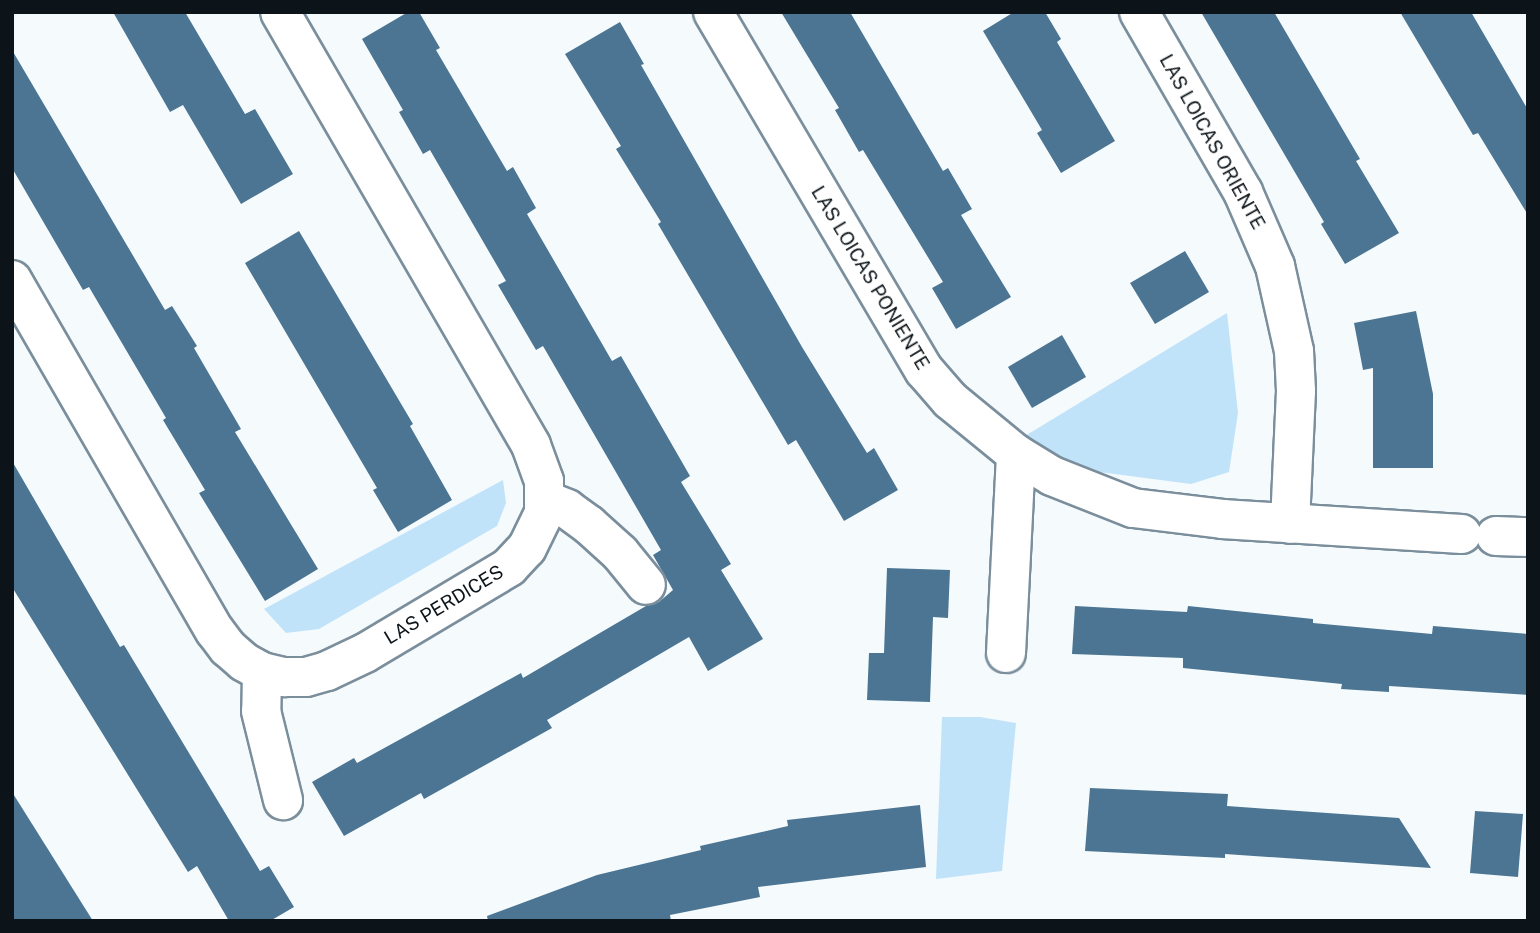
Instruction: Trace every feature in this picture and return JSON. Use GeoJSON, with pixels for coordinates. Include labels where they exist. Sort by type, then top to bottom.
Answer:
{"type":"FeatureCollection","features":[{"type":"Feature","properties":{"kind":"street","name":"LAS PERDICES"},"geometry":{"type":"LineString","coordinates":[[12,280],[215,631],[228,648],[244,662],[262,672],[284,677],[306,677],[327,671],[365,653],[509,567],[527,548],[539,526],[545,499],[539,464],[522,427],[280,12]]}},
{"type":"Feature","properties":{"kind":"street","name":"LAS LOICAS PONIENTE"},"geometry":{"type":"LineString","coordinates":[[713,12],[924,370],[950,400],[1016,454],[1052,476],[1091,494],[1133,508],[1188,516],[1290,524],[1495,536]]}},
{"type":"Feature","properties":{"kind":"street","name":"LAS LOICAS ORIENTE"},"geometry":{"type":"LineString","coordinates":[[1139,12],[1244,192],[1275,266],[1294,351],[1296,391],[1290,524]]}},
{"type":"Feature","properties":{"kind":"street"},"geometry":{"type":"LineString","coordinates":[[1006,653],[1016,454]]}},
{"type":"Feature","properties":{"kind":"street"},"geometry":{"type":"LineString","coordinates":[[545,499],[567,509],[589,526],[620,553],[646,585]]}},
{"type":"Feature","properties":{"kind":"street"},"geometry":{"type":"LineString","coordinates":[[262,672],[261,711],[283,800]]}},
{"type":"Feature","properties":{"kind":"shaded area"},"geometry":{"type":"Polygon","coordinates":[[[1227,313],[1238,413],[1229,472],[1191,484],[1084,470],[1025,436],[1227,313]]]}},
{"type":"Feature","properties":{"kind":"shaded area"},"geometry":{"type":"Polygon","coordinates":[[[503,480],[506,503],[497,526],[319,629],[286,633],[264,609],[503,480]]]}},
{"type":"Feature","properties":{"kind":"shaded area"},"geometry":{"type":"Polygon","coordinates":[[[942,717],[980,717],[1016,723],[1002,871],[936,879],[942,717]]]}},
{"type":"Feature","properties":{"kind":"building"},"geometry":{"type":"Polygon","coordinates":[[[113,12],[185,12],[245,114],[255,109],[293,174],[241,204],[183,105],[170,112],[113,12]]]}},
{"type":"Feature","properties":{"kind":"building"},"geometry":{"type":"Polygon","coordinates":[[[408,12],[419,12],[440,48],[436,50],[507,171],[513,167],[536,208],[527,214],[612,361],[621,356],[690,476],[681,482],[731,564],[721,570],[763,639],[708,671],[689,637],[547,720],[552,728],[424,799],[421,793],[344,836],[312,782],[354,758],[357,763],[521,673],[523,678],[646,606],[659,602],[673,590],[653,555],[661,550],[543,346],[536,350],[498,285],[506,281],[430,150],[423,154],[399,112],[403,110],[362,39],[408,12]]]}},
{"type":"Feature","properties":{"kind":"building"},"geometry":{"type":"Polygon","coordinates":[[[781,12],[850,12],[943,171],[948,168],[972,209],[961,215],[1011,297],[956,329],[932,288],[943,282],[863,150],[859,152],[835,110],[839,108],[781,12]]]}},
{"type":"Feature","properties":{"kind":"building"},"geometry":{"type":"Polygon","coordinates":[[[1014,12],[1045,12],[1061,39],[1057,42],[1115,141],[1061,173],[1037,133],[1042,130],[983,31],[1014,12]]]}},
{"type":"Feature","properties":{"kind":"building"},"geometry":{"type":"Polygon","coordinates":[[[1201,12],[1274,12],[1360,159],[1356,161],[1399,233],[1345,264],[1321,224],[1324,222],[1201,12]]]}},
{"type":"Feature","properties":{"kind":"building"},"geometry":{"type":"Polygon","coordinates":[[[1400,12],[1471,12],[1528,110],[1528,215],[1478,133],[1473,135],[1400,12]]]}},
{"type":"Feature","properties":{"kind":"building"},"geometry":{"type":"Polygon","coordinates":[[[620,22],[644,64],[641,65],[802,347],[867,453],[874,448],[898,490],[844,521],[796,440],[788,445],[658,224],[661,222],[616,149],[621,146],[565,54],[620,22]]]}},
{"type":"Feature","properties":{"kind":"building"},"geometry":{"type":"Polygon","coordinates":[[[12,50],[165,310],[172,306],[197,346],[194,348],[241,429],[235,432],[318,569],[265,601],[199,493],[205,490],[163,420],[166,418],[89,287],[83,290],[12,168],[12,50]]]}},
{"type":"Feature","properties":{"kind":"building"},"geometry":{"type":"Polygon","coordinates":[[[299,231],[413,424],[410,426],[452,500],[398,532],[373,490],[377,488],[245,263],[299,231]]]}},
{"type":"Feature","properties":{"kind":"building"},"geometry":{"type":"Polygon","coordinates":[[[1185,251],[1209,292],[1155,324],[1130,283],[1185,251]]]}},
{"type":"Feature","properties":{"kind":"building"},"geometry":{"type":"Polygon","coordinates":[[[1416,311],[1433,394],[1433,468],[1373,468],[1373,368],[1363,370],[1354,323],[1416,311]]]}},
{"type":"Feature","properties":{"kind":"building"},"geometry":{"type":"Polygon","coordinates":[[[1062,335],[1086,377],[1032,408],[1008,367],[1062,335]]]}},
{"type":"Feature","properties":{"kind":"building"},"geometry":{"type":"Polygon","coordinates":[[[12,461],[120,647],[124,645],[260,871],[269,866],[294,907],[270,921],[229,921],[197,866],[188,872],[12,587],[12,461]]]}},
{"type":"Feature","properties":{"kind":"building"},"geometry":{"type":"Polygon","coordinates":[[[887,568],[950,570],[948,618],[933,617],[930,702],[867,700],[869,653],[884,653],[887,568]]]}},
{"type":"Feature","properties":{"kind":"building"},"geometry":{"type":"Polygon","coordinates":[[[1075,606],[1187,612],[1188,606],[1313,619],[1313,623],[1432,634],[1433,626],[1528,634],[1528,695],[1389,686],[1389,692],[1341,689],[1342,684],[1183,668],[1183,658],[1072,654],[1075,606]]]}},
{"type":"Feature","properties":{"kind":"building"},"geometry":{"type":"Polygon","coordinates":[[[1090,788],[1228,794],[1227,806],[1399,818],[1431,868],[1225,854],[1225,858],[1085,851],[1090,788]]]}},
{"type":"Feature","properties":{"kind":"building"},"geometry":{"type":"Polygon","coordinates":[[[12,792],[93,921],[12,921],[12,792]]]}},
{"type":"Feature","properties":{"kind":"building"},"geometry":{"type":"Polygon","coordinates":[[[920,805],[926,867],[758,887],[760,897],[670,915],[671,921],[488,921],[487,916],[597,875],[701,850],[700,846],[788,826],[787,820],[920,805]]]}},
{"type":"Feature","properties":{"kind":"building"},"geometry":{"type":"Polygon","coordinates":[[[1475,811],[1523,814],[1518,877],[1470,873],[1475,811]]]}}]}
